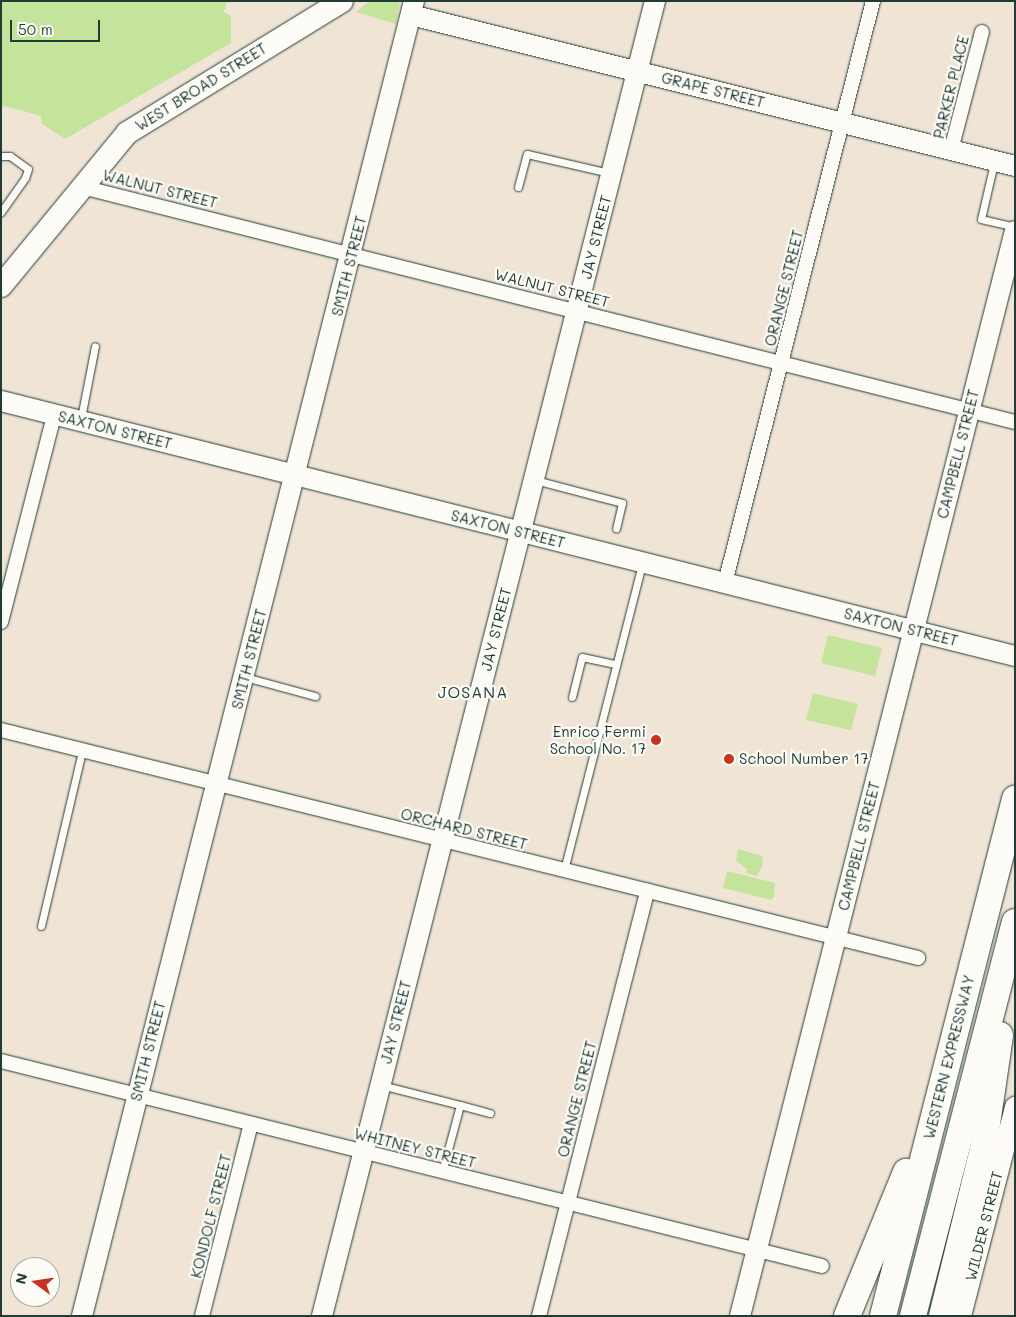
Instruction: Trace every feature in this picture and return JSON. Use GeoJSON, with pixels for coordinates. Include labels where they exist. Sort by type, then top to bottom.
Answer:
{"type":"FeatureCollection","features":[{"type":"Feature","properties":{"kind":"highway","name":"WESTERN EXPRESSWAY"},"geometry":{"type":"LineString","coordinates":[[883,1316],[1015,798]]}},
{"type":"Feature","properties":{"kind":"highway","name":"WESTERN EXPRESSWAY"},"geometry":{"type":"LineString","coordinates":[[913,1316],[1013,929]]}},
{"type":"Feature","properties":{"kind":"highway"},"geometry":{"type":"LineString","coordinates":[[942,1316],[987,1133],[1008,995],[1013,929]]}},
{"type":"Feature","properties":{"kind":"highway"},"geometry":{"type":"LineString","coordinates":[[847,1316],[910,1163],[959,1018]]}},
{"type":"Feature","properties":{"kind":"main road","name":"WEST BROAD STREET"},"geometry":{"type":"LineString","coordinates":[[4,276],[117,144],[140,124],[342,1]]}},
{"type":"Feature","properties":{"kind":"street","name":"JAY STREET"},"geometry":{"type":"LineString","coordinates":[[322,1316],[655,1]]}},
{"type":"Feature","properties":{"kind":"street","name":"ORANGE STREET"},"geometry":{"type":"LineString","coordinates":[[725,583],[873,1]]}},
{"type":"Feature","properties":{"kind":"street","name":"GRAPE STREET"},"geometry":{"type":"LineString","coordinates":[[413,8],[638,71],[1015,166]]}},
{"type":"Feature","properties":{"kind":"street","name":"SMITH STREET"},"geometry":{"type":"LineString","coordinates":[[82,1316],[413,8]]}},
{"type":"Feature","properties":{"kind":"street","name":"PARKER PLACE"},"geometry":{"type":"LineString","coordinates":[[952,150],[982,32]]}},
{"type":"Feature","properties":{"kind":"street","name":"WALNUT STREET"},"geometry":{"type":"LineString","coordinates":[[82,187],[1015,422]]}},
{"type":"Feature","properties":{"kind":"street","name":"CAMPBELL STREET"},"geometry":{"type":"LineString","coordinates":[[740,1316],[1015,232]]}},
{"type":"Feature","properties":{"kind":"street","name":"SAXTON STREET"},"geometry":{"type":"LineString","coordinates":[[1,402],[1014,655]]}},
{"type":"Feature","properties":{"kind":"street"},"geometry":{"type":"LineString","coordinates":[[1,622],[54,415]]}},
{"type":"Feature","properties":{"kind":"street","name":"ORCHARD STREET"},"geometry":{"type":"LineString","coordinates":[[1,730],[918,958]]}},
{"type":"Feature","properties":{"kind":"street","name":"ORANGE STREET"},"geometry":{"type":"LineString","coordinates":[[539,1316],[647,891]]}},
{"type":"Feature","properties":{"kind":"street","name":"WHITNEY STREET"},"geometry":{"type":"LineString","coordinates":[[1,1061],[822,1266]]}},
{"type":"Feature","properties":{"kind":"street","name":"WILDER STREET"},"geometry":{"type":"LineString","coordinates":[[961,1316],[1015,1107]]}},
{"type":"Feature","properties":{"kind":"street","name":"KONDOLF STREET"},"geometry":{"type":"LineString","coordinates":[[202,1316],[251,1124]]}},
{"type":"Feature","properties":{"kind":"lane"},"geometry":{"type":"LineString","coordinates":[[518,187],[527,154],[612,174]]}},
{"type":"Feature","properties":{"kind":"lane"},"geometry":{"type":"LineString","coordinates":[[1,156],[10,156],[28,169],[26,178],[1,212]]}},
{"type":"Feature","properties":{"kind":"lane"},"geometry":{"type":"LineString","coordinates":[[995,161],[981,219],[1015,227]]}},
{"type":"Feature","properties":{"kind":"lane"},"geometry":{"type":"LineString","coordinates":[[80,421],[95,346]]}},
{"type":"Feature","properties":{"kind":"lane"},"geometry":{"type":"LineString","coordinates":[[534,480],[622,502],[616,528]]}},
{"type":"Feature","properties":{"kind":"lane"},"geometry":{"type":"LineString","coordinates":[[564,870],[642,562]]}},
{"type":"Feature","properties":{"kind":"lane"},"geometry":{"type":"LineString","coordinates":[[572,697],[582,657],[615,664]]}},
{"type":"Feature","properties":{"kind":"lane"},"geometry":{"type":"LineString","coordinates":[[245,677],[316,696]]}},
{"type":"Feature","properties":{"kind":"lane"},"geometry":{"type":"LineString","coordinates":[[41,926],[82,750]]}},
{"type":"Feature","properties":{"kind":"lane"},"geometry":{"type":"LineString","coordinates":[[380,1085],[490,1113]]}},
{"type":"Feature","properties":{"kind":"lane"},"geometry":{"type":"LineString","coordinates":[[442,1172],[460,1105]]}},
{"type":"Feature","properties":{"kind":"green space"},"geometry":{"type":"Polygon","coordinates":[[[1,1],[227,1],[224,12],[231,16],[231,43],[65,139],[42,124],[41,116],[4,106],[1,109],[1,1]]]}},
{"type":"Feature","properties":{"kind":"green space"},"geometry":{"type":"Polygon","coordinates":[[[370,1],[400,1],[396,24],[356,12],[370,1]]]}},
{"type":"Feature","properties":{"kind":"green space"},"geometry":{"type":"Polygon","coordinates":[[[828,635],[882,648],[875,676],[821,663],[828,635]]]}},
{"type":"Feature","properties":{"kind":"green space"},"geometry":{"type":"Polygon","coordinates":[[[813,693],[858,704],[851,730],[806,720],[813,693]]]}},
{"type":"Feature","properties":{"kind":"green space"},"geometry":{"type":"Polygon","coordinates":[[[738,849],[762,856],[763,864],[757,876],[746,873],[747,869],[736,861],[738,849]]]}},
{"type":"Feature","properties":{"kind":"green space"},"geometry":{"type":"Polygon","coordinates":[[[727,871],[775,883],[774,896],[771,900],[723,888],[727,871]]]}},
{"type":"Feature","properties":{"kind":"place","name":"Enrico Fermi School No. 17"},"geometry":{"type":"Point","coordinates":[656,740]}},
{"type":"Feature","properties":{"kind":"place","name":"School Number 17"},"geometry":{"type":"Point","coordinates":[729,759]}},
{"type":"Feature","properties":{"kind":"district","name":"JOSANA"},"geometry":{"type":"Point","coordinates":[473,692]}}]}
